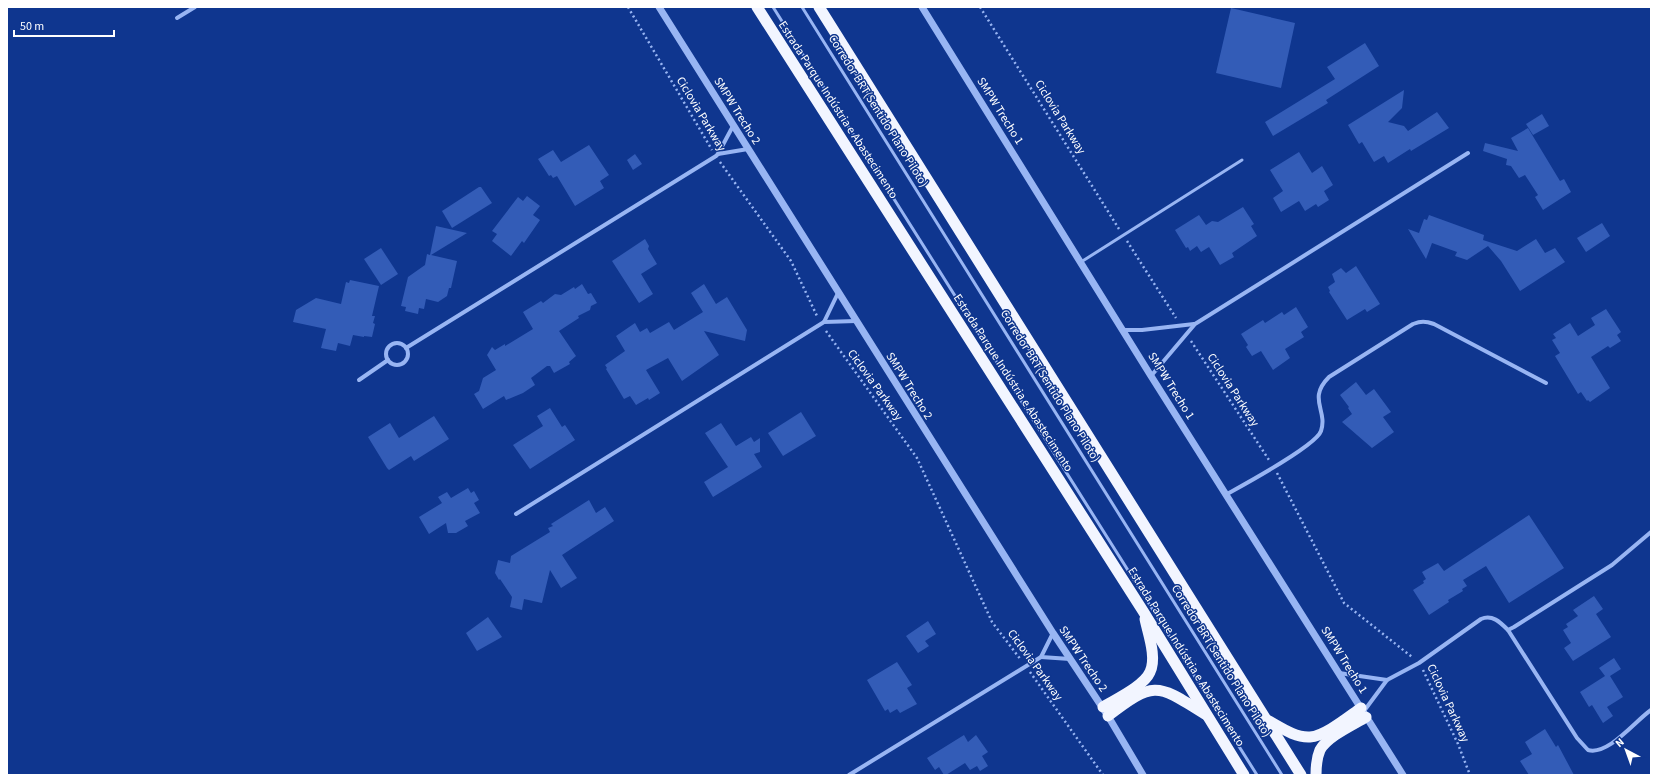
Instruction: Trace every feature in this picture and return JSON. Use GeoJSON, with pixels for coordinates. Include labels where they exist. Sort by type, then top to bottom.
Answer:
{"type":"FeatureCollection","features":[{"type":"Feature","properties":{"kind":"highway","name":"Estrada Parque Indústria e Abastecimento"},"geometry":{"type":"LineString","coordinates":[[757,7],[1143,611],[1244,775]]}},
{"type":"Feature","properties":{"kind":"highway"},"geometry":{"type":"LineString","coordinates":[[819,7],[1301,775]]}},
{"type":"Feature","properties":{"kind":"highway"},"geometry":{"type":"LineString","coordinates":[[1105,712],[1147,678],[1151,672],[1152,653],[1143,611]]}},
{"type":"Feature","properties":{"kind":"highway"},"geometry":{"type":"LineString","coordinates":[[1105,712],[1146,691],[1155,689],[1169,692],[1208,716]]}},
{"type":"Feature","properties":{"kind":"highway"},"geometry":{"type":"LineString","coordinates":[[1266,720],[1290,733],[1310,737],[1322,733],[1364,712]]}},
{"type":"Feature","properties":{"kind":"highway"},"geometry":{"type":"LineString","coordinates":[[1316,775],[1318,756],[1323,746],[1364,712]]}},
{"type":"Feature","properties":{"kind":"street"},"geometry":{"type":"LineString","coordinates":[[177,18],[195,7]]}},
{"type":"Feature","properties":{"kind":"street","name":"SMPW Trecho 2"},"geometry":{"type":"LineString","coordinates":[[659,7],[1053,633],[1105,712],[1143,775]]}},
{"type":"Feature","properties":{"kind":"street","name":"SMPW Trecho 1"},"geometry":{"type":"LineString","coordinates":[[922,7],[1122,330],[1227,494],[1403,775]]}},
{"type":"Feature","properties":{"kind":"street"},"geometry":{"type":"LineString","coordinates":[[717,155],[734,126]]}},
{"type":"Feature","properties":{"kind":"street"},"geometry":{"type":"LineString","coordinates":[[406,348],[717,155],[748,149]]}},
{"type":"Feature","properties":{"kind":"street"},"geometry":{"type":"LineString","coordinates":[[1151,376],[1195,324],[1468,153]]}},
{"type":"Feature","properties":{"kind":"street"},"geometry":{"type":"LineString","coordinates":[[822,323],[838,293]]}},
{"type":"Feature","properties":{"kind":"street"},"geometry":{"type":"LineString","coordinates":[[516,514],[822,323],[856,321]]}},
{"type":"Feature","properties":{"kind":"street"},"geometry":{"type":"LineString","coordinates":[[1227,494],[1303,448],[1319,434],[1322,425],[1318,400],[1322,383],[1329,377],[1420,321],[1426,321],[1434,324],[1546,383]]}},
{"type":"Feature","properties":{"kind":"street"},"geometry":{"type":"LineString","coordinates":[[1122,330],[1142,330],[1195,324]]}},
{"type":"Feature","properties":{"kind":"street"},"geometry":{"type":"LineString","coordinates":[[398,343],[402,344],[406,348],[408,352],[405,362],[396,365],[388,360],[386,351],[389,347],[398,343]]}},
{"type":"Feature","properties":{"kind":"street"},"geometry":{"type":"LineString","coordinates":[[359,380],[388,360]]}},
{"type":"Feature","properties":{"kind":"street"},"geometry":{"type":"LineString","coordinates":[[1508,630],[1527,620],[1612,565],[1651,532]]}},
{"type":"Feature","properties":{"kind":"street"},"geometry":{"type":"LineString","coordinates":[[1364,712],[1387,680],[1419,663],[1485,617],[1493,618],[1508,630],[1578,738],[1588,750],[1597,750],[1606,746],[1651,710]]}},
{"type":"Feature","properties":{"kind":"street"},"geometry":{"type":"LineString","coordinates":[[849,775],[1041,657],[1053,633]]}},
{"type":"Feature","properties":{"kind":"street"},"geometry":{"type":"LineString","coordinates":[[1041,657],[1070,659]]}},
{"type":"Feature","properties":{"kind":"street"},"geometry":{"type":"LineString","coordinates":[[1339,673],[1387,680]]}},
{"type":"Feature","properties":{"kind":"lane"},"geometry":{"type":"LineString","coordinates":[[773,7],[1257,775]]}},
{"type":"Feature","properties":{"kind":"lane","name":"Corredor BRT(Sentido Plano Piloto)"},"geometry":{"type":"LineString","coordinates":[[802,7],[1282,775]]}},
{"type":"Feature","properties":{"kind":"lane"},"geometry":{"type":"LineString","coordinates":[[1081,262],[1242,160]]}},
{"type":"Feature","properties":{"kind":"path","name":"Ciclovia Parkway"},"geometry":{"type":"LineString","coordinates":[[628,7],[717,155],[791,261],[822,323],[917,458],[992,622],[1103,775]]}},
{"type":"Feature","properties":{"kind":"path","name":"Ciclovia Parkway"},"geometry":{"type":"LineString","coordinates":[[980,7],[1180,325]]}},
{"type":"Feature","properties":{"kind":"path","name":"Ciclovia Parkway"},"geometry":{"type":"LineString","coordinates":[[1186,334],[1273,467],[1344,603],[1419,663],[1458,744],[1470,775]]}},
{"type":"Feature","properties":{"kind":"building"},"geometry":{"type":"Polygon","coordinates":[[[1231,8],[1295,23],[1281,88],[1216,73],[1231,8]]]}},
{"type":"Feature","properties":{"kind":"building"},"geometry":{"type":"Polygon","coordinates":[[[1365,43],[1379,66],[1326,100],[1328,103],[1273,136],[1265,122],[1335,79],[1327,67],[1365,43]]]}},
{"type":"Feature","properties":{"kind":"building"},"geometry":{"type":"Polygon","coordinates":[[[1404,90],[1402,108],[1388,122],[1404,126],[1408,131],[1437,112],[1449,128],[1388,163],[1384,156],[1374,162],[1362,142],[1359,144],[1348,125],[1404,90]]]}},
{"type":"Feature","properties":{"kind":"building"},"geometry":{"type":"Polygon","coordinates":[[[1542,114],[1549,126],[1533,135],[1526,124],[1542,114]]]}},
{"type":"Feature","properties":{"kind":"building"},"geometry":{"type":"Polygon","coordinates":[[[1528,128],[1560,181],[1564,179],[1571,192],[1543,210],[1535,197],[1538,195],[1525,175],[1519,178],[1511,166],[1506,165],[1507,159],[1483,151],[1485,143],[1518,151],[1511,138],[1528,128]]]}},
{"type":"Feature","properties":{"kind":"building"},"geometry":{"type":"Polygon","coordinates":[[[589,145],[609,175],[600,181],[604,188],[575,206],[557,176],[553,178],[551,175],[549,176],[538,159],[553,150],[561,162],[589,145]]]}},
{"type":"Feature","properties":{"kind":"building"},"geometry":{"type":"Polygon","coordinates":[[[1299,152],[1312,173],[1322,166],[1333,185],[1324,191],[1329,200],[1318,207],[1316,204],[1305,211],[1299,201],[1281,212],[1273,198],[1283,191],[1270,170],[1299,152]]]}},
{"type":"Feature","properties":{"kind":"building"},"geometry":{"type":"Polygon","coordinates":[[[635,154],[642,164],[633,170],[627,160],[635,154]]]}},
{"type":"Feature","properties":{"kind":"building"},"geometry":{"type":"Polygon","coordinates":[[[481,187],[492,203],[452,228],[442,211],[481,187]]]}},
{"type":"Feature","properties":{"kind":"building"},"geometry":{"type":"Polygon","coordinates":[[[527,196],[540,206],[533,215],[540,220],[524,243],[522,241],[511,256],[492,241],[497,234],[492,231],[518,197],[523,201],[527,196]]]}},
{"type":"Feature","properties":{"kind":"building"},"geometry":{"type":"Polygon","coordinates":[[[1243,207],[1254,224],[1251,226],[1257,236],[1232,253],[1234,257],[1220,265],[1209,247],[1201,252],[1197,246],[1190,251],[1188,247],[1186,248],[1175,230],[1199,215],[1206,225],[1212,221],[1218,222],[1243,207]]]}},
{"type":"Feature","properties":{"kind":"building"},"geometry":{"type":"Polygon","coordinates":[[[1429,215],[1484,235],[1483,240],[1517,251],[1536,239],[1545,253],[1555,248],[1565,262],[1520,291],[1501,261],[1488,246],[1467,260],[1455,256],[1457,252],[1432,243],[1426,259],[1408,229],[1419,233],[1424,219],[1427,220],[1429,215]]]}},
{"type":"Feature","properties":{"kind":"building"},"geometry":{"type":"Polygon","coordinates":[[[1602,223],[1610,236],[1586,252],[1577,238],[1602,223]]]}},
{"type":"Feature","properties":{"kind":"building"},"geometry":{"type":"Polygon","coordinates":[[[436,226],[467,233],[431,255],[457,261],[451,288],[449,288],[447,296],[438,302],[426,299],[424,309],[419,308],[418,314],[405,311],[406,307],[401,306],[408,277],[425,265],[427,254],[430,255],[436,226]]]}},
{"type":"Feature","properties":{"kind":"building"},"geometry":{"type":"Polygon","coordinates":[[[645,239],[649,246],[648,249],[657,264],[641,274],[653,294],[639,303],[612,261],[645,239]]]}},
{"type":"Feature","properties":{"kind":"building"},"geometry":{"type":"Polygon","coordinates":[[[381,248],[398,274],[381,285],[364,259],[381,248]]]}},
{"type":"Feature","properties":{"kind":"building"},"geometry":{"type":"Polygon","coordinates":[[[1356,266],[1380,304],[1367,312],[1365,309],[1347,320],[1329,292],[1328,287],[1335,282],[1332,274],[1341,268],[1346,273],[1356,266]]]}},
{"type":"Feature","properties":{"kind":"building"},"geometry":{"type":"Polygon","coordinates":[[[350,280],[379,286],[372,316],[375,316],[373,323],[375,324],[372,337],[353,335],[350,346],[338,343],[336,351],[321,348],[326,329],[293,322],[296,310],[316,298],[341,304],[346,282],[349,283],[350,280]]]}},
{"type":"Feature","properties":{"kind":"building"},"geometry":{"type":"Polygon","coordinates":[[[582,284],[588,294],[591,293],[597,303],[591,306],[590,310],[578,316],[579,318],[559,331],[576,356],[569,362],[570,364],[554,373],[550,366],[547,366],[531,378],[535,385],[523,393],[506,400],[504,396],[483,409],[474,394],[479,391],[483,378],[496,370],[487,355],[492,347],[495,350],[505,344],[505,346],[533,329],[523,312],[541,301],[543,303],[555,294],[561,295],[582,284]]]}},
{"type":"Feature","properties":{"kind":"building"},"geometry":{"type":"Polygon","coordinates":[[[704,284],[716,304],[727,297],[747,330],[745,341],[704,331],[719,355],[682,381],[668,358],[646,370],[660,393],[649,400],[648,398],[636,405],[630,396],[624,399],[605,365],[625,351],[616,336],[635,323],[640,332],[647,328],[650,333],[669,322],[674,330],[703,312],[691,293],[704,284]]]}},
{"type":"Feature","properties":{"kind":"building"},"geometry":{"type":"Polygon","coordinates":[[[1296,307],[1308,327],[1301,332],[1304,337],[1285,349],[1290,358],[1273,370],[1261,351],[1252,356],[1246,347],[1248,345],[1241,334],[1263,320],[1265,323],[1282,312],[1284,315],[1296,307]]]}},
{"type":"Feature","properties":{"kind":"building"},"geometry":{"type":"Polygon","coordinates":[[[1606,309],[1621,332],[1617,335],[1621,341],[1610,348],[1608,346],[1591,357],[1610,388],[1590,402],[1588,400],[1587,401],[1581,392],[1578,394],[1555,356],[1560,353],[1552,340],[1556,338],[1553,334],[1570,323],[1578,336],[1595,325],[1591,318],[1606,309]]]}},
{"type":"Feature","properties":{"kind":"building"},"geometry":{"type":"Polygon","coordinates":[[[1356,382],[1366,395],[1374,389],[1391,412],[1383,417],[1394,432],[1372,448],[1342,422],[1352,414],[1348,408],[1349,407],[1340,395],[1356,382]]]}},
{"type":"Feature","properties":{"kind":"building"},"geometry":{"type":"Polygon","coordinates":[[[550,408],[562,427],[565,425],[575,440],[530,469],[513,445],[543,426],[537,416],[550,408]]]}},
{"type":"Feature","properties":{"kind":"building"},"geometry":{"type":"Polygon","coordinates":[[[801,412],[816,436],[783,456],[768,433],[801,412]]]}},
{"type":"Feature","properties":{"kind":"building"},"geometry":{"type":"Polygon","coordinates":[[[434,416],[449,439],[414,461],[411,456],[389,470],[368,437],[390,423],[399,438],[434,416]]]}},
{"type":"Feature","properties":{"kind":"building"},"geometry":{"type":"Polygon","coordinates":[[[721,423],[736,446],[751,437],[754,442],[760,438],[760,452],[754,454],[762,467],[713,497],[704,482],[728,467],[705,433],[721,423]]]}},
{"type":"Feature","properties":{"kind":"building"},"geometry":{"type":"Polygon","coordinates":[[[468,488],[471,493],[474,491],[479,500],[474,503],[480,513],[465,521],[468,526],[456,533],[448,533],[446,523],[429,534],[419,517],[442,503],[438,497],[447,492],[451,498],[468,488]]]}},
{"type":"Feature","properties":{"kind":"building"},"geometry":{"type":"Polygon","coordinates":[[[589,500],[596,513],[605,507],[614,521],[562,555],[577,578],[561,588],[550,570],[542,603],[524,599],[522,610],[510,607],[512,597],[495,573],[498,560],[510,563],[511,556],[550,532],[548,528],[553,526],[551,524],[589,500]]]}},
{"type":"Feature","properties":{"kind":"building"},"geometry":{"type":"Polygon","coordinates":[[[1529,515],[1564,568],[1509,603],[1486,566],[1463,580],[1467,586],[1462,589],[1463,591],[1448,600],[1449,602],[1429,615],[1413,590],[1424,583],[1423,581],[1426,579],[1422,572],[1438,563],[1444,571],[1529,515]]]}},
{"type":"Feature","properties":{"kind":"building"},"geometry":{"type":"Polygon","coordinates":[[[1594,596],[1603,609],[1596,614],[1611,637],[1573,661],[1564,648],[1571,643],[1563,630],[1568,627],[1566,624],[1578,616],[1573,610],[1594,596]]]}},
{"type":"Feature","properties":{"kind":"building"},"geometry":{"type":"Polygon","coordinates":[[[488,617],[502,637],[477,651],[466,633],[488,617]]]}},
{"type":"Feature","properties":{"kind":"building"},"geometry":{"type":"Polygon","coordinates":[[[928,621],[936,634],[925,641],[929,646],[918,653],[906,636],[928,621]]]}},
{"type":"Feature","properties":{"kind":"building"},"geometry":{"type":"Polygon","coordinates":[[[1614,658],[1621,669],[1610,676],[1623,697],[1607,707],[1613,716],[1603,723],[1592,705],[1589,707],[1580,692],[1605,676],[1599,668],[1614,658]]]}},
{"type":"Feature","properties":{"kind":"building"},"geometry":{"type":"Polygon","coordinates":[[[897,662],[912,685],[907,688],[917,704],[900,713],[897,709],[890,713],[888,709],[885,711],[867,680],[897,662]]]}},
{"type":"Feature","properties":{"kind":"building"},"geometry":{"type":"Polygon","coordinates":[[[1545,729],[1556,747],[1558,745],[1574,775],[1529,775],[1520,761],[1532,754],[1525,742],[1545,729]]]}},
{"type":"Feature","properties":{"kind":"building"},"geometry":{"type":"Polygon","coordinates":[[[964,735],[968,742],[976,735],[988,752],[982,756],[988,766],[980,771],[977,766],[970,770],[965,763],[946,775],[944,775],[939,767],[935,770],[927,758],[964,735]]]}}]}
